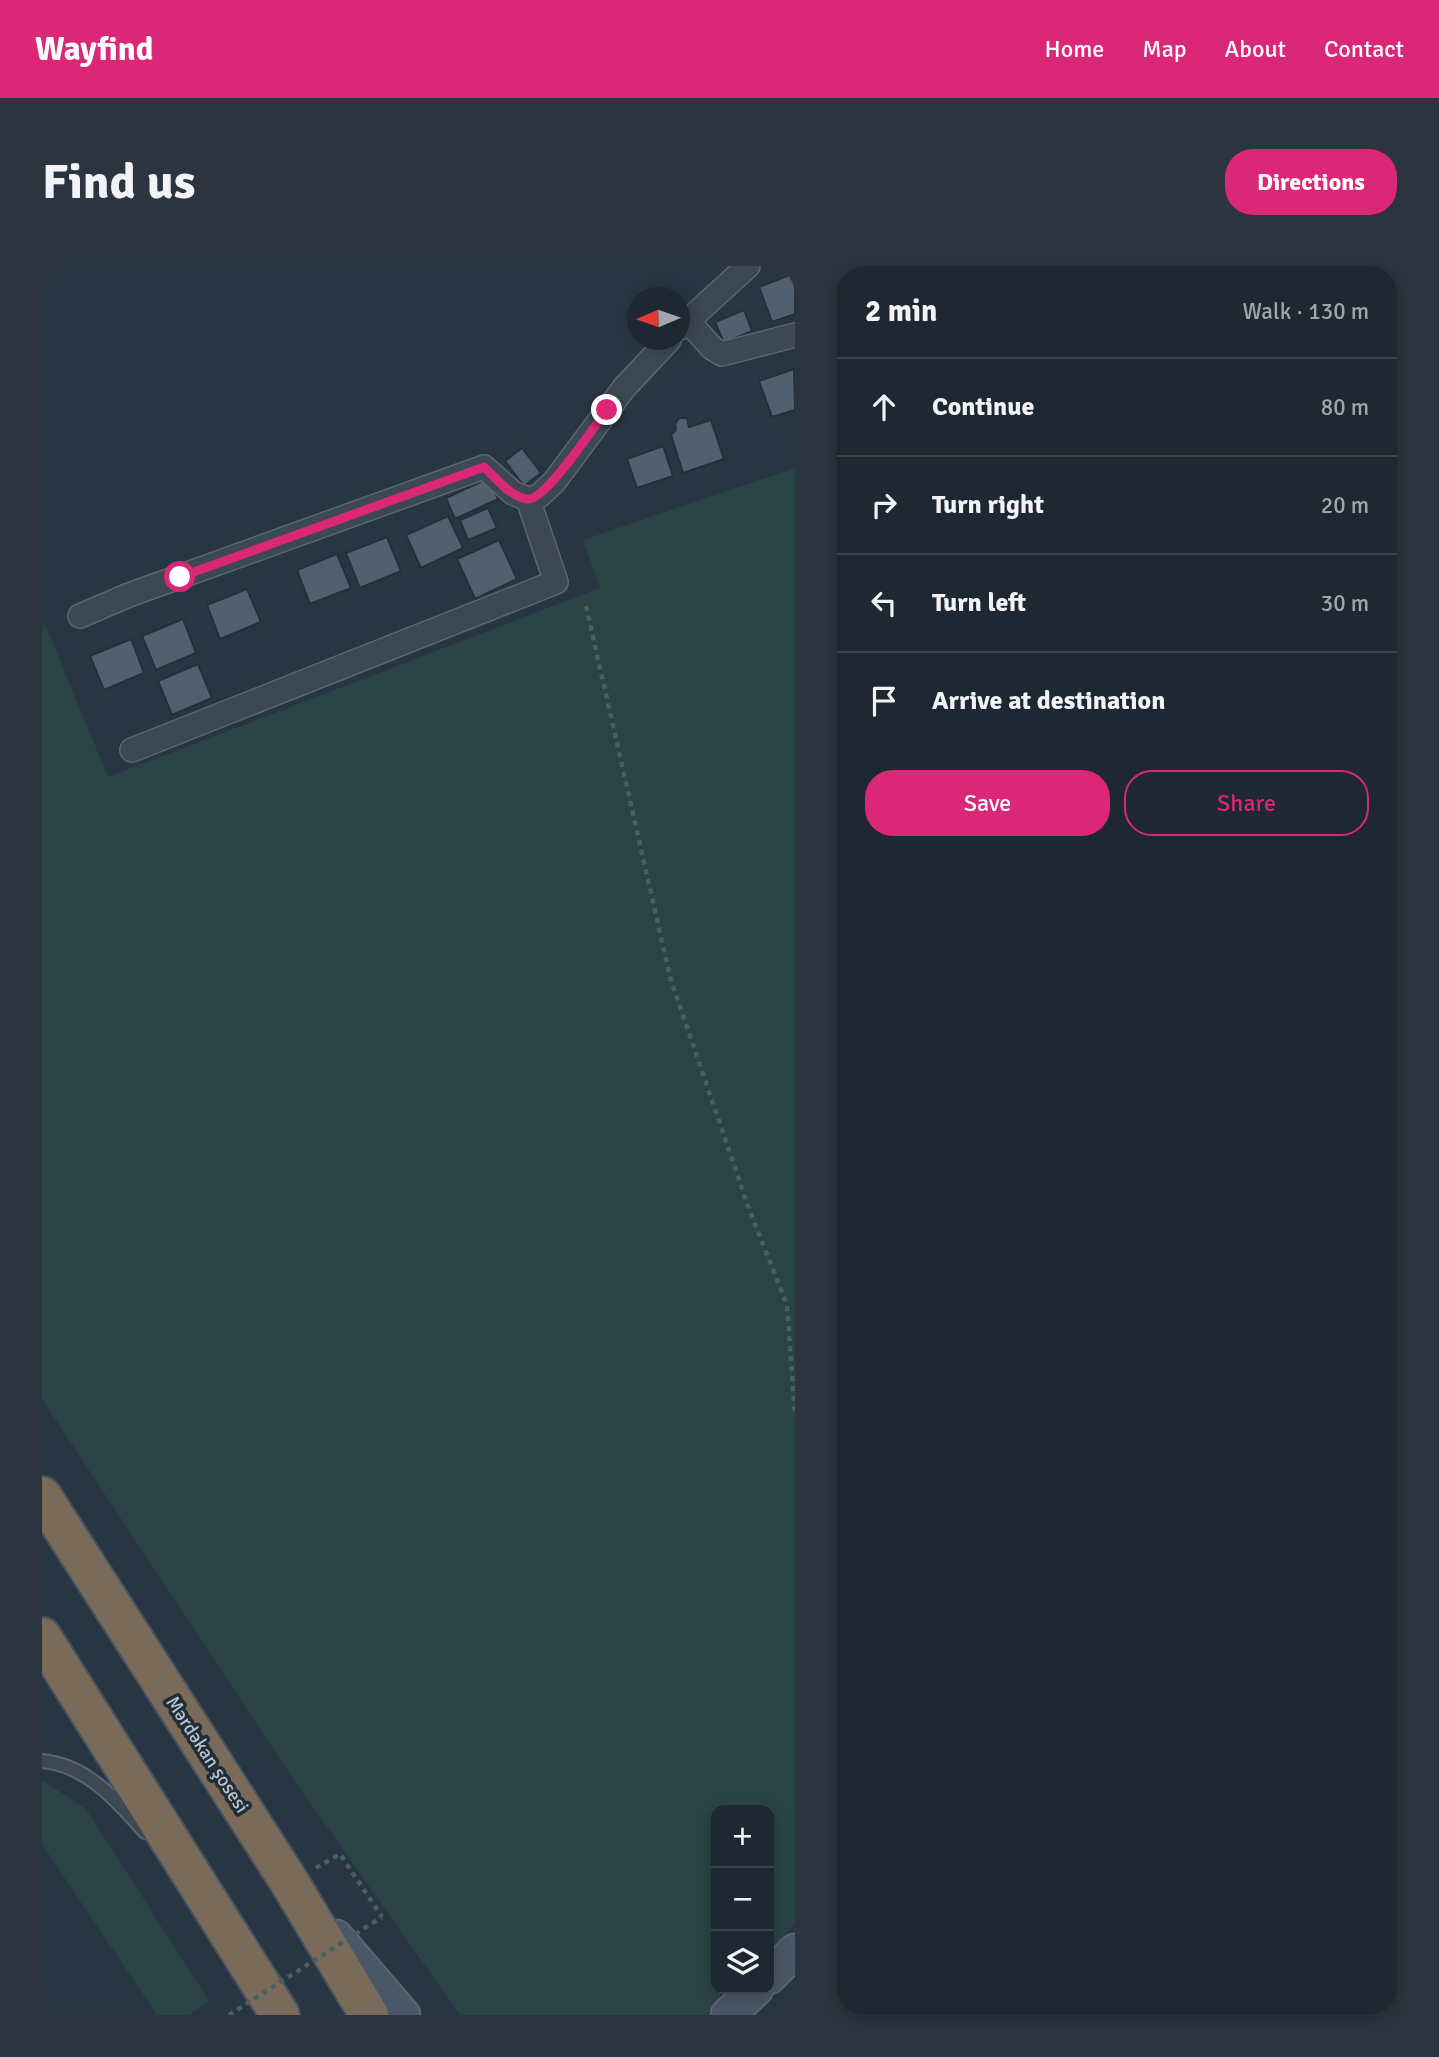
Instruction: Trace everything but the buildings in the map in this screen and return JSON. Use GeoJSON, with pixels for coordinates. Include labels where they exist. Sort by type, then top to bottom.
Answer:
{"type":"FeatureCollection","features":[{"type":"Feature","properties":{"kind":"highway","name":"Mərdəkan şosesi"},"geometry":{"type":"LineString","coordinates":[[42,1496],[290,1883],[369,2015]]}},
{"type":"Feature","properties":{"kind":"highway"},"geometry":{"type":"LineString","coordinates":[[42,1637],[279,2015]]}},
{"type":"Feature","properties":{"kind":"main road"},"geometry":{"type":"LineString","coordinates":[[290,1883],[403,2015]]}},
{"type":"Feature","properties":{"kind":"main road"},"geometry":{"type":"LineString","coordinates":[[774,1972],[795,1951]]}},
{"type":"Feature","properties":{"kind":"main road"},"geometry":{"type":"LineString","coordinates":[[728,2015],[751,1994]]}},
{"type":"Feature","properties":{"kind":"street"},"geometry":{"type":"LineString","coordinates":[[690,318],[748,266]]}},
{"type":"Feature","properties":{"kind":"street"},"geometry":{"type":"LineString","coordinates":[[690,330],[723,354],[795,335]]}},
{"type":"Feature","properties":{"kind":"street"},"geometry":{"type":"LineString","coordinates":[[80,616],[129,595],[484,467],[513,493],[528,499],[539,496],[554,482],[624,388],[660,350]]}},
{"type":"Feature","properties":{"kind":"street"},"geometry":{"type":"LineString","coordinates":[[132,750],[556,582],[528,499]]}},
{"type":"Feature","properties":{"kind":"lane"},"geometry":{"type":"LineString","coordinates":[[42,1760],[77,1769],[94,1781],[204,1894]]}},
{"type":"Feature","properties":{"kind":"path"},"geometry":{"type":"LineString","coordinates":[[586,606],[670,977],[749,1209],[787,1306],[795,1415]]}},
{"type":"Feature","properties":{"kind":"path"},"geometry":{"type":"LineString","coordinates":[[229,2015],[382,1917],[340,1854]]}},
{"type":"Feature","properties":{"kind":"green space"},"geometry":{"type":"Polygon","coordinates":[[[795,468],[795,1925],[774,1946],[774,1805],[711,1805],[711,1994],[727,1994],[706,2015],[460,2015],[294,1780],[42,1399],[42,626],[45,624],[108,777],[600,588],[583,540],[795,468]]]}},
{"type":"Feature","properties":{"kind":"green space"},"geometry":{"type":"Polygon","coordinates":[[[42,1780],[86,1809],[209,2001],[189,2015],[157,2015],[42,1844],[42,1780]]]}},
{"type":"Feature","properties":{"kind":"route"},"geometry":{"type":"LineString","coordinates":[[180,577],[484,467],[513,493],[528,499],[539,496],[554,482],[572,454],[607,410]]}}]}
